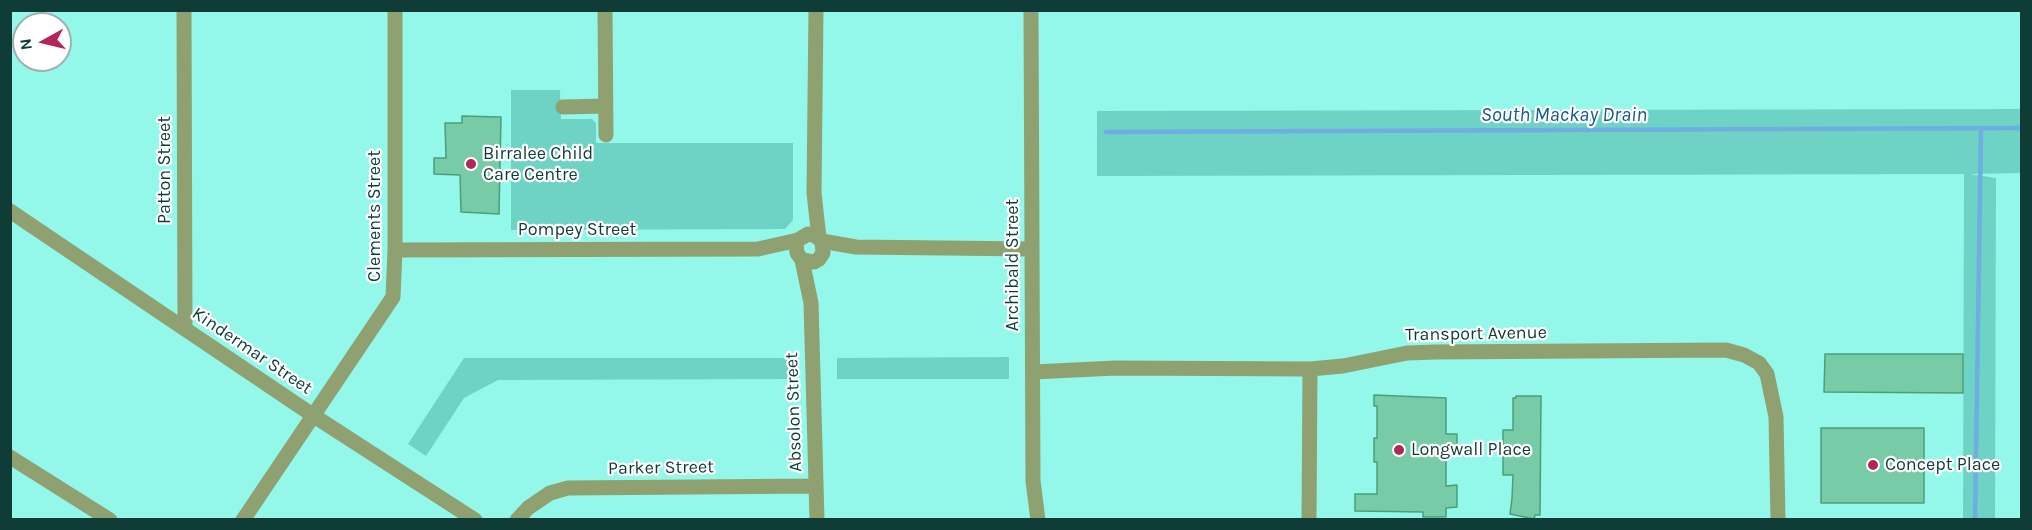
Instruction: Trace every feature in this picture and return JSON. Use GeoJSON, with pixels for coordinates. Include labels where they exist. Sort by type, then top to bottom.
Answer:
{"type":"FeatureCollection","features":[{"type":"Feature","properties":{"kind":"street","name":"Patton Street"},"geometry":{"type":"LineString","coordinates":[[184,10],[185,329]]}},
{"type":"Feature","properties":{"kind":"street","name":"Clements Street"},"geometry":{"type":"LineString","coordinates":[[243,519],[393,297],[395,10]]}},
{"type":"Feature","properties":{"kind":"street"},"geometry":{"type":"LineString","coordinates":[[605,10],[606,135]]}},
{"type":"Feature","properties":{"kind":"street","name":"Absolon Street"},"geometry":{"type":"LineString","coordinates":[[810,303],[820,248],[814,193],[816,10]]}},
{"type":"Feature","properties":{"kind":"street","name":"Archibald Street"},"geometry":{"type":"LineString","coordinates":[[1031,10],[1033,481],[1038,519]]}},
{"type":"Feature","properties":{"kind":"street"},"geometry":{"type":"LineString","coordinates":[[563,107],[605,106]]}},
{"type":"Feature","properties":{"kind":"street","name":"Absolon Street"},"geometry":{"type":"LineString","coordinates":[[801,238],[814,193]]}},
{"type":"Feature","properties":{"kind":"street","name":"Kindermar Street"},"geometry":{"type":"LineString","coordinates":[[10,211],[314,416],[475,519]]}},
{"type":"Feature","properties":{"kind":"street"},"geometry":{"type":"LineString","coordinates":[[808,234],[820,248],[814,262],[801,259],[796,249],[801,238],[808,234]]}},
{"type":"Feature","properties":{"kind":"street","name":"Pompey Street"},"geometry":{"type":"LineString","coordinates":[[758,249],[801,238]]}},
{"type":"Feature","properties":{"kind":"street"},"geometry":{"type":"LineString","coordinates":[[820,248],[1032,249]]}},
{"type":"Feature","properties":{"kind":"street","name":"Pompey Street"},"geometry":{"type":"LineString","coordinates":[[395,250],[758,249],[801,259]]}},
{"type":"Feature","properties":{"kind":"street","name":"Absolon Street"},"geometry":{"type":"LineString","coordinates":[[801,259],[810,303],[817,519]]}},
{"type":"Feature","properties":{"kind":"street","name":"Transport Avenue"},"geometry":{"type":"LineString","coordinates":[[1033,372],[1116,368],[1310,369],[1343,366],[1407,353],[1436,352],[1726,350],[1744,354],[1759,363],[1767,375],[1773,394],[1776,417],[1778,519]]}},
{"type":"Feature","properties":{"kind":"street"},"geometry":{"type":"LineString","coordinates":[[1309,519],[1310,369]]}},
{"type":"Feature","properties":{"kind":"street"},"geometry":{"type":"LineString","coordinates":[[10,476],[15,460],[110,519]]}},
{"type":"Feature","properties":{"kind":"street","name":"Parker Street"},"geometry":{"type":"LineString","coordinates":[[517,519],[528,508],[550,493],[568,488],[816,486]]}},
{"type":"Feature","properties":{"kind":"shaded area"},"geometry":{"type":"Polygon","coordinates":[[[511,90],[560,90],[561,119],[592,119],[596,123],[596,143],[793,143],[793,220],[785,229],[511,230],[511,90]]]}},
{"type":"Feature","properties":{"kind":"shaded area"},"geometry":{"type":"Polygon","coordinates":[[[2021,109],[2021,173],[1970,174],[1996,178],[1995,519],[1963,519],[1964,174],[1097,176],[1097,111],[2021,109]]]}},
{"type":"Feature","properties":{"kind":"shaded area"},"geometry":{"type":"Polygon","coordinates":[[[1009,357],[1009,379],[837,379],[837,358],[1009,357]]]}},
{"type":"Feature","properties":{"kind":"shaded area"},"geometry":{"type":"Polygon","coordinates":[[[464,358],[794,358],[794,379],[498,380],[464,398],[426,456],[408,444],[464,358]]]}},
{"type":"Feature","properties":{"kind":"building"},"geometry":{"type":"Polygon","coordinates":[[[462,116],[501,117],[499,214],[461,212],[460,175],[434,174],[434,158],[446,158],[445,123],[462,123],[462,116]]]}},
{"type":"Feature","properties":{"kind":"building"},"geometry":{"type":"Polygon","coordinates":[[[1825,354],[1963,354],[1963,393],[1824,392],[1825,354]]]}},
{"type":"Feature","properties":{"kind":"building","name":"Longwall Place"},"geometry":{"type":"Polygon","coordinates":[[[1374,395],[1446,398],[1446,434],[1457,434],[1457,456],[1446,456],[1446,486],[1457,485],[1457,507],[1446,508],[1446,517],[1423,517],[1423,512],[1355,511],[1355,494],[1377,494],[1374,438],[1377,438],[1377,406],[1374,406],[1374,395]]]}},
{"type":"Feature","properties":{"kind":"building"},"geometry":{"type":"Polygon","coordinates":[[[1541,396],[1540,515],[1535,515],[1534,519],[1510,514],[1513,475],[1503,475],[1503,430],[1513,430],[1513,398],[1541,396]]]}},
{"type":"Feature","properties":{"kind":"building","name":"Concept Place"},"geometry":{"type":"Polygon","coordinates":[[[1821,428],[1924,428],[1924,503],[1821,503],[1821,428]]]}},
{"type":"Feature","properties":{"kind":"waterway"},"geometry":{"type":"LineString","coordinates":[[1975,520],[1981,128]]}},
{"type":"Feature","properties":{"kind":"waterway","name":"South Mackay Drain"},"geometry":{"type":"LineString","coordinates":[[1106,132],[2022,128]]}},
{"type":"Feature","properties":{"kind":"place","name":"Birralee Child Care Centre"},"geometry":{"type":"Point","coordinates":[471,164]}},
{"type":"Feature","properties":{"kind":"place","name":"Longwall Place"},"geometry":{"type":"Point","coordinates":[1399,450]}},
{"type":"Feature","properties":{"kind":"place","name":"Concept Place"},"geometry":{"type":"Point","coordinates":[1873,465]}}]}
